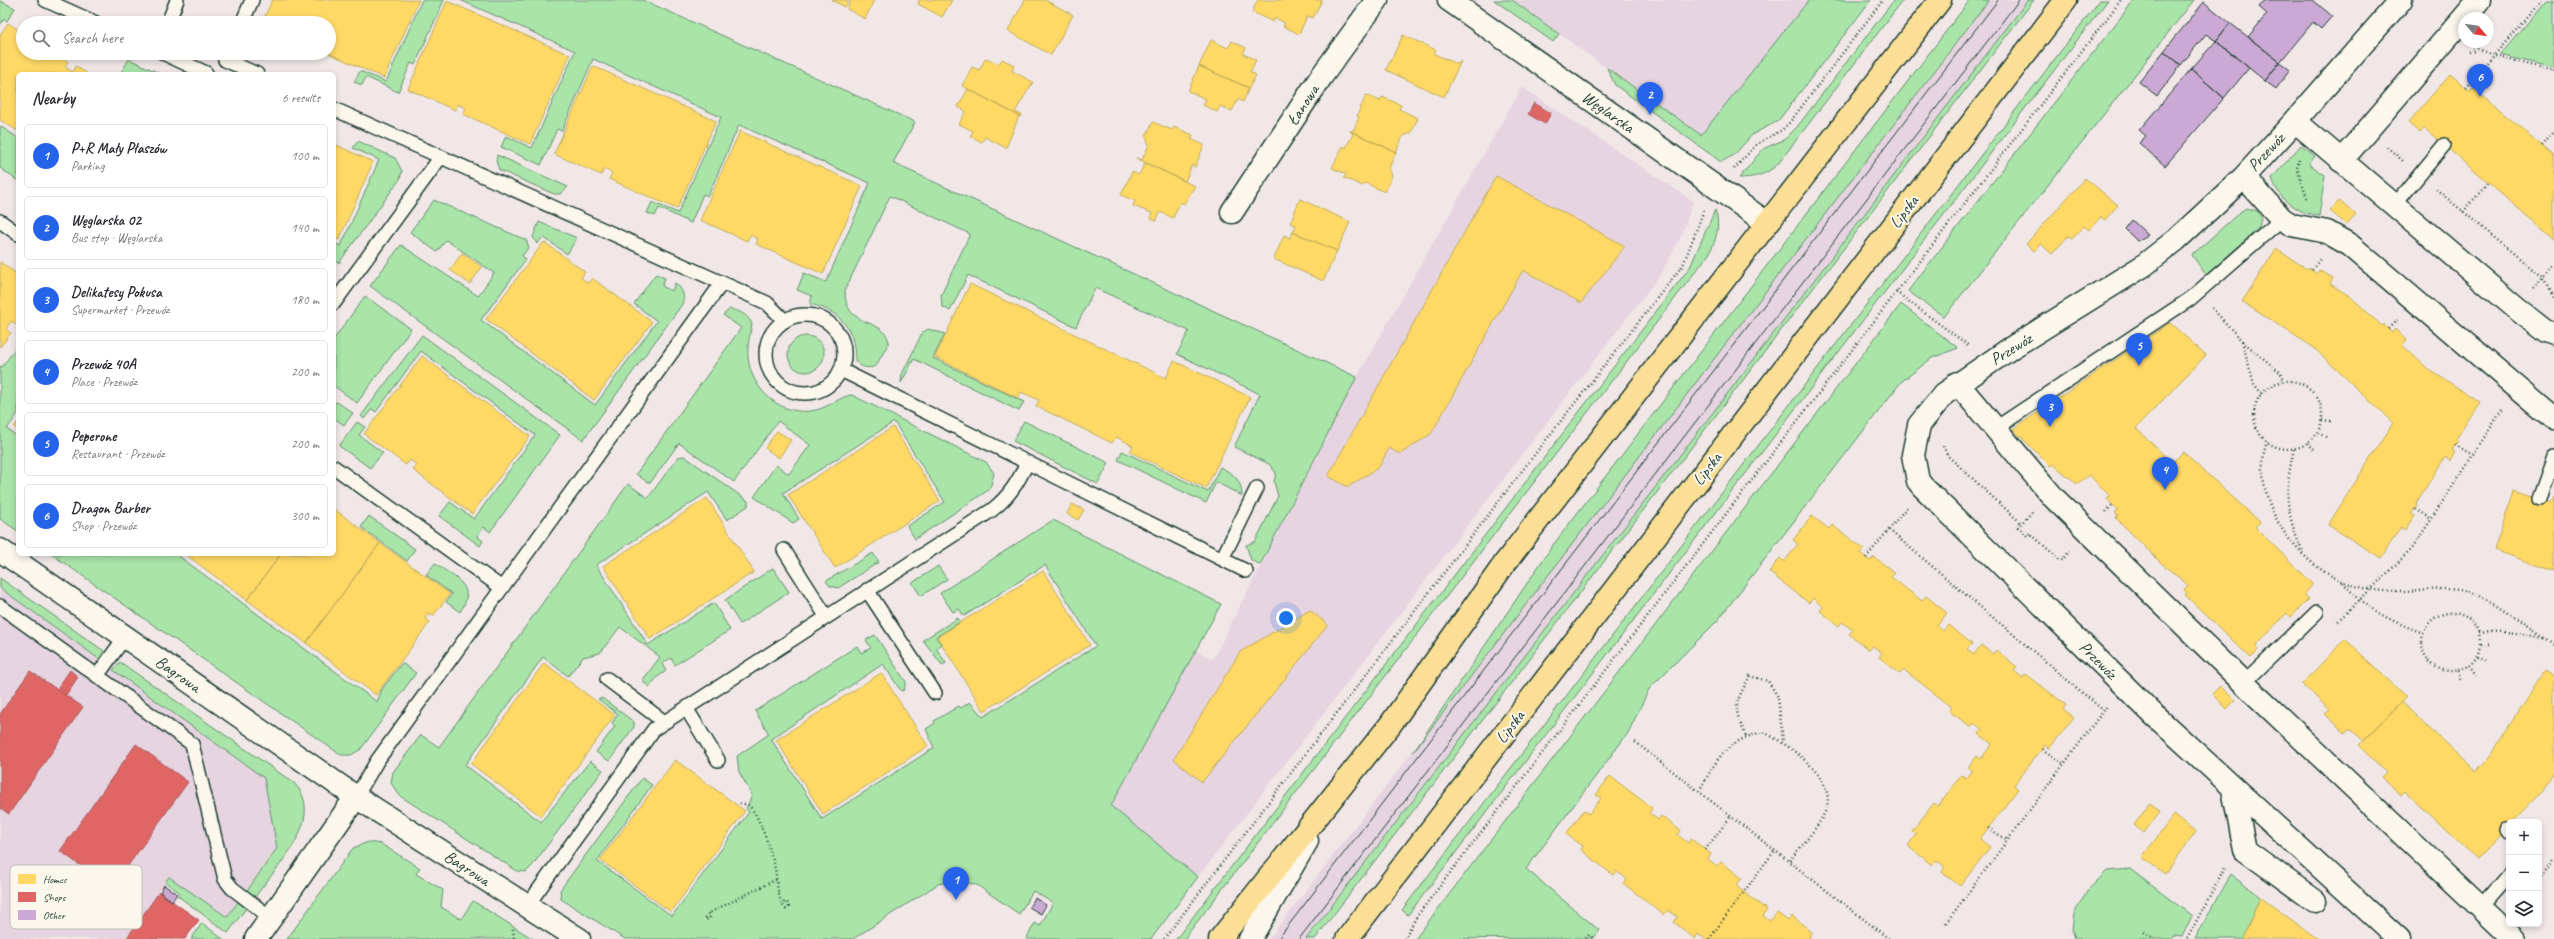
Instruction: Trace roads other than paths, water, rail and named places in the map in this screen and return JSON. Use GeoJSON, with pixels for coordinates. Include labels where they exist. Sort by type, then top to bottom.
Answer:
{"type":"FeatureCollection","features":[{"type":"Feature","properties":{"kind":"main road"},"geometry":{"type":"LineString","coordinates":[[1220,939],[1390,725],[1505,564],[1940,0]]}},
{"type":"Feature","properties":{"kind":"main road","name":"Lipska"},"geometry":{"type":"LineString","coordinates":[[1347,939],[2066,0]]}},
{"type":"Feature","properties":{"kind":"street","name":"Łanowa"},"geometry":{"type":"LineString","coordinates":[[1232,212],[1321,77],[1377,0]]}},
{"type":"Feature","properties":{"kind":"street","name":"Węglarska"},"geometry":{"type":"LineString","coordinates":[[1449,0],[1767,223]]}},
{"type":"Feature","properties":{"kind":"street","name":"Przewóz"},"geometry":{"type":"LineString","coordinates":[[2398,939],[2166,727],[1923,487],[1918,481],[1913,455],[1919,425],[1944,394],[1958,383],[2143,266],[2203,217],[2244,177],[2401,0]]}},
{"type":"Feature","properties":{"kind":"street"},"geometry":{"type":"LineString","coordinates":[[2342,161],[2479,0]]}},
{"type":"Feature","properties":{"kind":"street"},"geometry":{"type":"LineString","coordinates":[[2295,121],[2517,309],[2545,331],[2554,334]]}},
{"type":"Feature","properties":{"kind":"street"},"geometry":{"type":"LineString","coordinates":[[2244,177],[2282,219],[2292,225],[2327,232],[2350,245],[2554,419]]}},
{"type":"Feature","properties":{"kind":"street"},"geometry":{"type":"LineString","coordinates":[[1958,383],[2054,498],[2244,684],[2514,939]]}},
{"type":"Feature","properties":{"kind":"street","name":"Bagrowa"},"geometry":{"type":"LineString","coordinates":[[0,550],[356,797],[579,939]]}},
{"type":"Feature","properties":{"kind":"street"},"geometry":{"type":"LineString","coordinates":[[2233,789],[2246,850],[2315,901]]}},
{"type":"Feature","properties":{"kind":"street"},"geometry":{"type":"LineString","coordinates":[[256,939],[356,797]]}},
{"type":"Feature","properties":{"kind":"street"},"geometry":{"type":"LineString","coordinates":[[1250,939],[1334,797]]}},
{"type":"Feature","properties":{"kind":"lane"},"geometry":{"type":"LineString","coordinates":[[45,0],[80,16]]}},
{"type":"Feature","properties":{"kind":"lane"},"geometry":{"type":"LineString","coordinates":[[171,16],[178,0]]}},
{"type":"Feature","properties":{"kind":"lane"},"geometry":{"type":"LineString","coordinates":[[245,16],[252,0]]}},
{"type":"Feature","properties":{"kind":"lane"},"geometry":{"type":"LineString","coordinates":[[177,60],[202,72]]}},
{"type":"Feature","properties":{"kind":"lane"},"geometry":{"type":"LineString","coordinates":[[208,72],[222,60]]}},
{"type":"Feature","properties":{"kind":"lane"},"geometry":{"type":"LineString","coordinates":[[234,60],[254,72]]}},
{"type":"Feature","properties":{"kind":"lane"},"geometry":{"type":"LineString","coordinates":[[336,110],[440,158],[767,303],[785,321]]}},
{"type":"Feature","properties":{"kind":"lane"},"geometry":{"type":"LineString","coordinates":[[2394,206],[2444,145]]}},
{"type":"Feature","properties":{"kind":"lane"},"geometry":{"type":"LineString","coordinates":[[336,300],[440,158]]}},
{"type":"Feature","properties":{"kind":"lane"},"geometry":{"type":"LineString","coordinates":[[1996,428],[2199,292],[2282,219]]}},
{"type":"Feature","properties":{"kind":"lane"},"geometry":{"type":"LineString","coordinates":[[0,221],[16,233]]}},
{"type":"Feature","properties":{"kind":"lane"},"geometry":{"type":"LineString","coordinates":[[356,797],[377,761],[722,283]]}},
{"type":"Feature","properties":{"kind":"lane"},"geometry":{"type":"LineString","coordinates":[[809,315],[821,318],[831,324],[839,334],[844,346],[844,358],[841,370],[824,388],[811,392],[799,392],[786,388],[776,379],[769,367],[766,355],[768,341],[775,330],[785,321],[796,316],[809,315]]}},
{"type":"Feature","properties":{"kind":"lane"},"geometry":{"type":"LineString","coordinates":[[841,370],[1246,571]]}},
{"type":"Feature","properties":{"kind":"lane"},"geometry":{"type":"LineString","coordinates":[[2539,499],[2554,457]]}},
{"type":"Feature","properties":{"kind":"lane"},"geometry":{"type":"LineString","coordinates":[[527,906],[654,729],[663,721],[686,708],[1000,503],[1016,484],[1027,463]]}},
{"type":"Feature","properties":{"kind":"lane"},"geometry":{"type":"LineString","coordinates":[[336,467],[502,588]]}},
{"type":"Feature","properties":{"kind":"lane"},"geometry":{"type":"LineString","coordinates":[[1222,559],[1257,488]]}},
{"type":"Feature","properties":{"kind":"lane"},"geometry":{"type":"LineString","coordinates":[[784,550],[826,616]]}},
{"type":"Feature","properties":{"kind":"lane"},"geometry":{"type":"LineString","coordinates":[[867,590],[935,693]]}},
{"type":"Feature","properties":{"kind":"lane"},"geometry":{"type":"LineString","coordinates":[[0,606],[192,744],[225,879],[232,888],[271,918]]}},
{"type":"Feature","properties":{"kind":"lane"},"geometry":{"type":"LineString","coordinates":[[2244,684],[2317,612]]}},
{"type":"Feature","properties":{"kind":"lane"},"geometry":{"type":"LineString","coordinates":[[98,676],[125,637]]}},
{"type":"Feature","properties":{"kind":"lane"},"geometry":{"type":"LineString","coordinates":[[607,679],[663,721]]}},
{"type":"Feature","properties":{"kind":"lane"},"geometry":{"type":"LineString","coordinates":[[686,708],[718,760]]}},
{"type":"Feature","properties":{"kind":"lane"},"geometry":{"type":"LineString","coordinates":[[2480,907],[2506,877]]}},
{"type":"Feature","properties":{"kind":"tram line"},"geometry":{"type":"LineString","coordinates":[[1278,939],[1998,0]]}},
{"type":"Feature","properties":{"kind":"tram line"},"geometry":{"type":"LineString","coordinates":[[1299,939],[2019,0]]}},
{"type":"Feature","properties":{"kind":"place","name":"Dragon Barber"},"geometry":{"type":"Point","coordinates":[2480,97]}},
{"type":"Feature","properties":{"kind":"place","name":"Węglarska 02"},"geometry":{"type":"Point","coordinates":[1650,115]}},
{"type":"Feature","properties":{"kind":"place","name":"Peperone"},"geometry":{"type":"Point","coordinates":[2139,366]}},
{"type":"Feature","properties":{"kind":"place","name":"Delikatesy Pokusa"},"geometry":{"type":"Point","coordinates":[2050,427]}},
{"type":"Feature","properties":{"kind":"place","name":"Przewóz 40A"},"geometry":{"type":"Point","coordinates":[2165,490]}},
{"type":"Feature","properties":{"kind":"place","name":"P+R Mały Płaszów"},"geometry":{"type":"Point","coordinates":[956,900]}}]}
